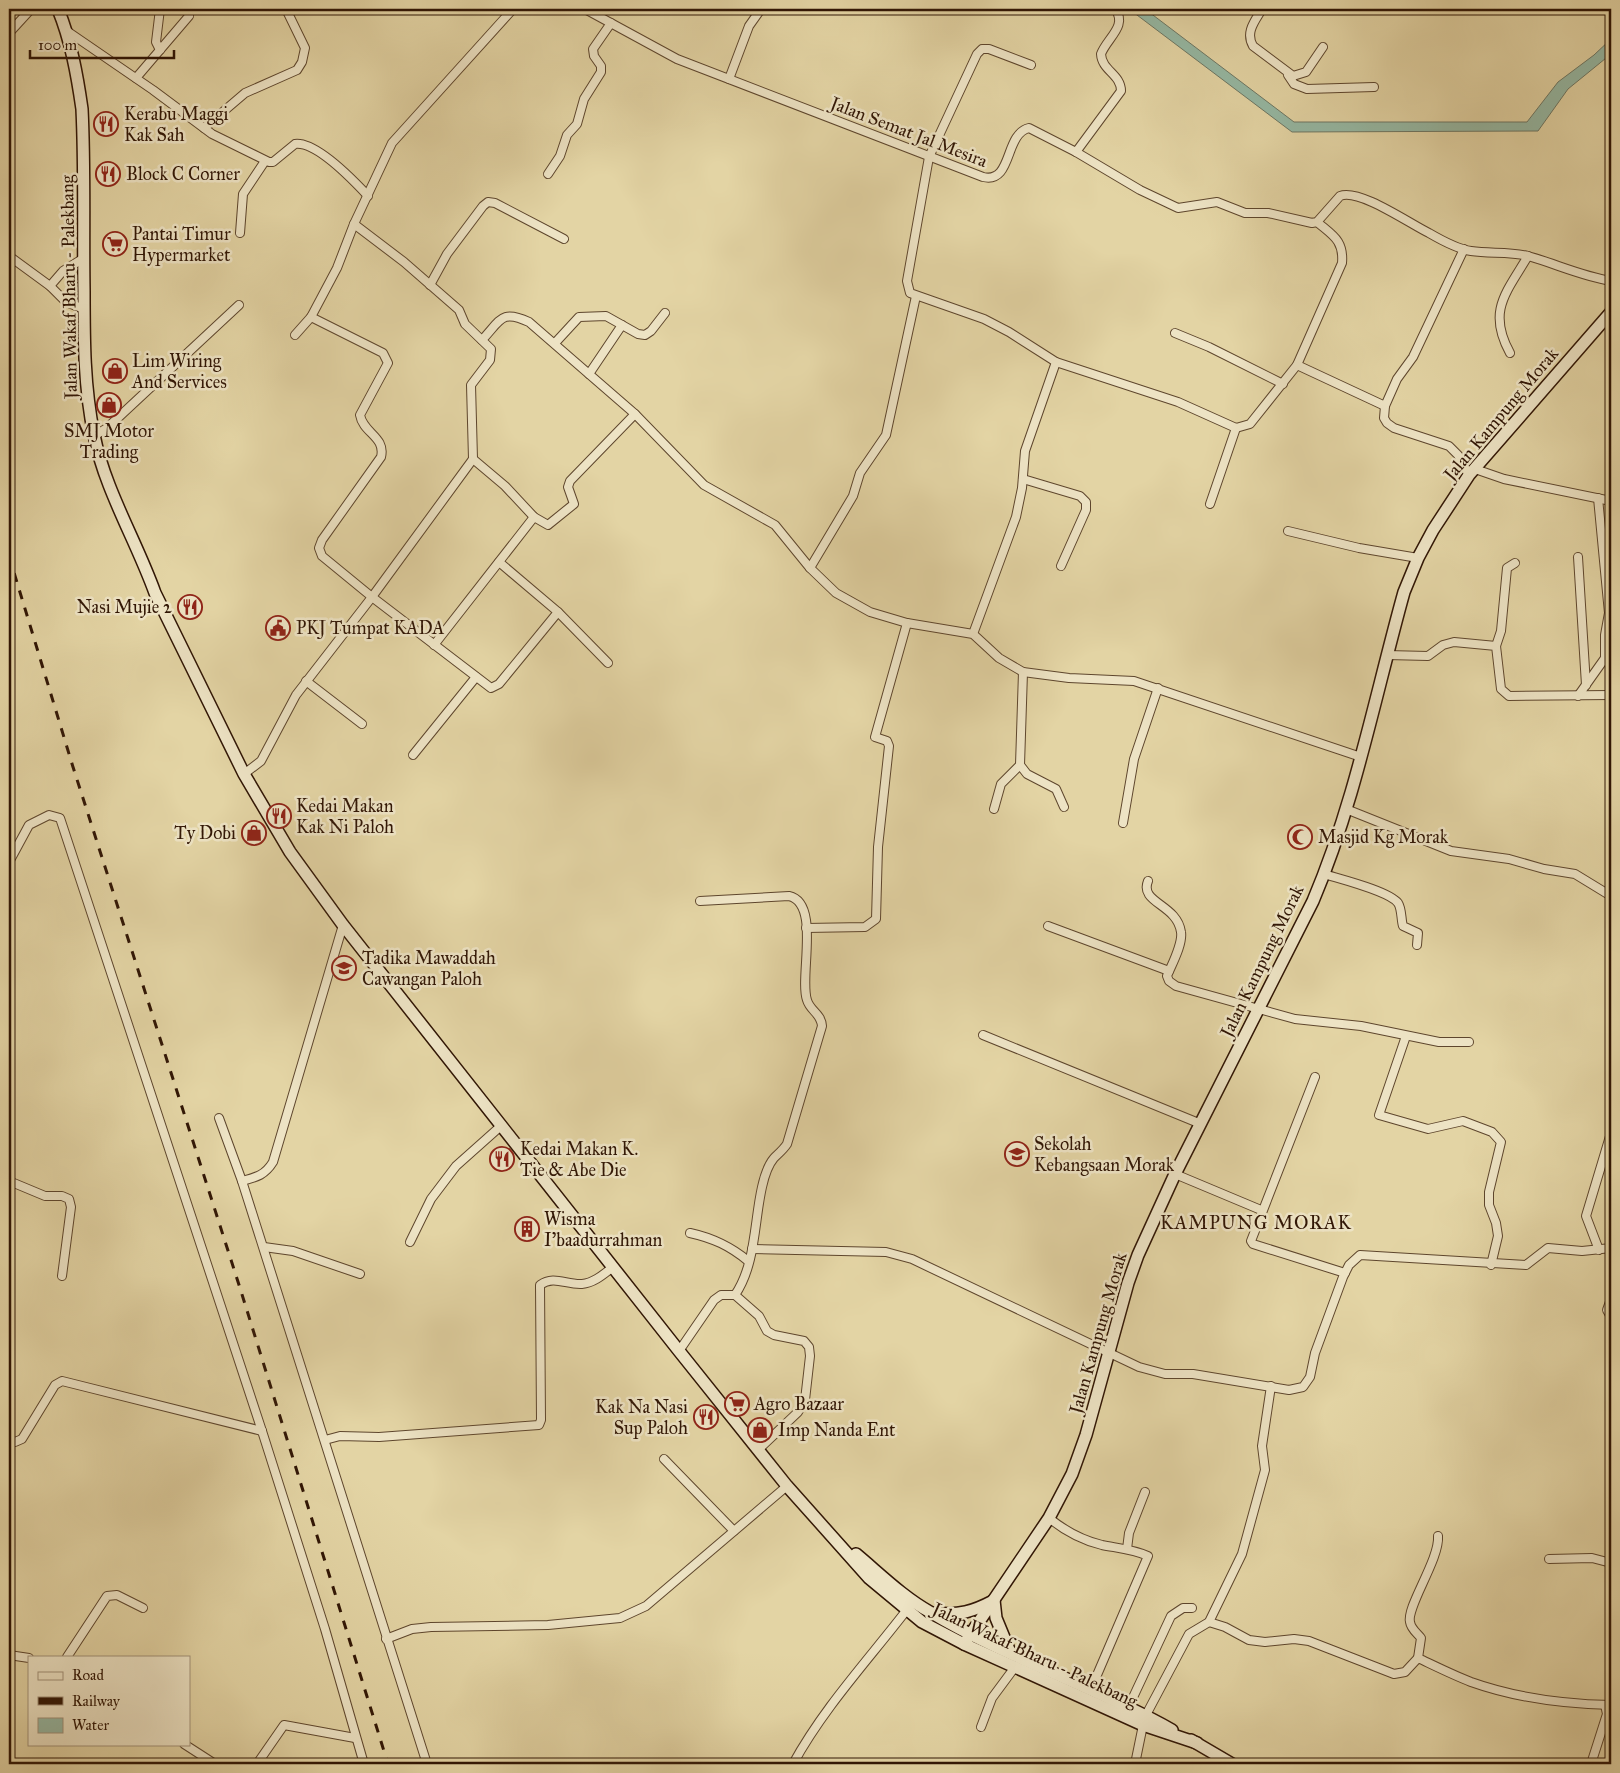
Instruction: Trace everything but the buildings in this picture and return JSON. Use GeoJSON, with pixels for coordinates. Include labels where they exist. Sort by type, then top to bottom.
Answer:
{"type":"FeatureCollection","features":[{"type":"Feature","properties":{"kind":"main road","name":"Jalan Wakaf Bharu - Palekbang"},"geometry":{"type":"LineString","coordinates":[[58,9],[66,31],[77,74],[82,109],[86,381],[94,436],[114,496],[155,594],[244,774],[290,852],[343,925],[786,1486],[869,1578],[906,1611],[922,1622],[964,1644],[1197,1743],[1232,1764]]}},
{"type":"Feature","properties":{"kind":"main road","name":"Jalan Kampung Morak"},"geometry":{"type":"LineString","coordinates":[[964,1644],[1048,1518],[1080,1456],[1138,1255],[1175,1174],[1324,874],[1361,757],[1404,592],[1418,558],[1433,530],[1472,472],[1611,312]]}},
{"type":"Feature","properties":{"kind":"main road","name":"Jalan Wakaf Bharu - Palekbang"},"geometry":{"type":"LineString","coordinates":[[831,1534],[929,1612],[971,1634],[1129,1706],[1145,1720]]}},
{"type":"Feature","properties":{"kind":"main road"},"geometry":{"type":"LineString","coordinates":[[929,1612],[952,1615],[974,1611],[994,1600],[996,1618],[1010,1652]]}},
{"type":"Feature","properties":{"kind":"street"},"geometry":{"type":"LineString","coordinates":[[9,33],[31,9]]}},
{"type":"Feature","properties":{"kind":"street"},"geometry":{"type":"LineString","coordinates":[[160,9],[156,42],[160,50]]}},
{"type":"Feature","properties":{"kind":"street"},"geometry":{"type":"LineString","coordinates":[[204,128],[245,93],[297,70],[302,62],[305,48],[286,9]]}},
{"type":"Feature","properties":{"kind":"street"},"geometry":{"type":"LineString","coordinates":[[295,335],[311,317],[337,268],[354,224],[392,143],[513,9]]}},
{"type":"Feature","properties":{"kind":"street","name":"Jalan Semat Jal Mesira"},"geometry":{"type":"LineString","coordinates":[[585,9],[677,59],[990,179],[998,176],[1002,171],[1016,135],[1022,130],[1029,128],[1037,130],[1140,190],[1180,209],[1218,202],[1245,213],[1268,213],[1307,223],[1317,222]]}},
{"type":"Feature","properties":{"kind":"street"},"geometry":{"type":"LineString","coordinates":[[729,79],[748,26],[761,9]]}},
{"type":"Feature","properties":{"kind":"street"},"geometry":{"type":"LineString","coordinates":[[1076,152],[1121,91],[1118,78],[1104,65],[1101,54],[1119,26],[1119,14],[1115,9]]}},
{"type":"Feature","properties":{"kind":"street"},"geometry":{"type":"LineString","coordinates":[[1262,9],[1251,28],[1250,41],[1253,46],[1286,73],[1294,84],[1307,89],[1374,87]]}},
{"type":"Feature","properties":{"kind":"street"},"geometry":{"type":"LineString","coordinates":[[136,78],[189,16]]}},
{"type":"Feature","properties":{"kind":"street"},"geometry":{"type":"LineString","coordinates":[[548,174],[561,154],[567,135],[577,124],[584,99],[601,72],[601,66],[594,56],[593,50],[611,23]]}},
{"type":"Feature","properties":{"kind":"street"},"geometry":{"type":"LineString","coordinates":[[66,31],[136,78],[204,128],[265,161],[273,162],[295,144],[303,144],[328,158],[368,196]]}},
{"type":"Feature","properties":{"kind":"street"},"geometry":{"type":"LineString","coordinates":[[1286,73],[1293,76],[1306,72],[1323,46]]}},
{"type":"Feature","properties":{"kind":"street"},"geometry":{"type":"LineString","coordinates":[[1031,65],[989,49],[979,51],[929,157],[907,281],[910,293],[984,319],[1009,332],[1056,362],[1178,402],[1236,428],[1250,424],[1297,365],[1342,263],[1343,250],[1339,241],[1317,222],[1340,196],[1351,195],[1371,202],[1428,233],[1470,251],[1504,251],[1528,256],[1583,276],[1611,281]]}},
{"type":"Feature","properties":{"kind":"street"},"geometry":{"type":"LineString","coordinates":[[240,233],[243,194],[265,161]]}},
{"type":"Feature","properties":{"kind":"street"},"geometry":{"type":"LineString","coordinates":[[430,285],[447,254],[482,206],[488,202],[495,203],[564,239]]}},
{"type":"Feature","properties":{"kind":"street"},"geometry":{"type":"LineString","coordinates":[[244,774],[261,761],[296,695],[372,597],[473,459],[471,385],[490,360],[492,353],[482,340],[465,324],[461,311],[354,224]]}},
{"type":"Feature","properties":{"kind":"street"},"geometry":{"type":"LineString","coordinates":[[1464,249],[1426,331],[1412,358],[1397,380],[1385,406],[1386,424],[1450,446],[1472,472],[1611,500]]}},
{"type":"Feature","properties":{"kind":"street"},"geometry":{"type":"LineString","coordinates":[[9,256],[50,286],[66,302],[84,309]]}},
{"type":"Feature","properties":{"kind":"street"},"geometry":{"type":"LineString","coordinates":[[1510,354],[1501,336],[1500,307],[1528,256]]}},
{"type":"Feature","properties":{"kind":"street"},"geometry":{"type":"LineString","coordinates":[[50,286],[63,271],[84,258]]}},
{"type":"Feature","properties":{"kind":"street"},"geometry":{"type":"LineString","coordinates":[[810,568],[853,496],[860,473],[886,435],[916,296]]}},
{"type":"Feature","properties":{"kind":"street"},"geometry":{"type":"LineString","coordinates":[[94,436],[107,428],[238,305]]}},
{"type":"Feature","properties":{"kind":"street"},"geometry":{"type":"LineString","coordinates":[[555,343],[580,317],[606,316],[645,335],[651,331],[665,313]]}},
{"type":"Feature","properties":{"kind":"street"},"geometry":{"type":"LineString","coordinates":[[482,340],[504,318],[512,315],[528,322],[555,343],[635,414],[704,485],[775,525],[810,568],[836,593],[870,612],[907,622],[973,634],[999,658],[1023,672],[1068,678],[1120,679],[1158,688],[1202,705],[1361,757]]}},
{"type":"Feature","properties":{"kind":"street"},"geometry":{"type":"LineString","coordinates":[[311,317],[383,353],[388,359],[387,368],[360,415],[365,427],[380,441],[381,457],[322,540],[319,548],[326,560],[488,687],[495,687],[558,612]]}},
{"type":"Feature","properties":{"kind":"street"},"geometry":{"type":"LineString","coordinates":[[589,374],[622,325]]}},
{"type":"Feature","properties":{"kind":"street"},"geometry":{"type":"LineString","coordinates":[[1175,334],[1209,347],[1283,384]]}},
{"type":"Feature","properties":{"kind":"street"},"geometry":{"type":"LineString","coordinates":[[973,634],[1016,517],[1023,479],[1025,450],[1056,362]]}},
{"type":"Feature","properties":{"kind":"street"},"geometry":{"type":"LineString","coordinates":[[1297,365],[1385,406]]}},
{"type":"Feature","properties":{"kind":"street"},"geometry":{"type":"LineString","coordinates":[[473,459],[505,486],[534,517],[548,525],[573,506],[575,500],[568,484],[635,414]]}},
{"type":"Feature","properties":{"kind":"street"},"geometry":{"type":"LineString","coordinates":[[1210,504],[1236,428]]}},
{"type":"Feature","properties":{"kind":"street"},"geometry":{"type":"LineString","coordinates":[[1023,479],[1080,496],[1086,502],[1086,510],[1061,566]]}},
{"type":"Feature","properties":{"kind":"street"},"geometry":{"type":"LineString","coordinates":[[1578,696],[1605,660],[1605,635],[1609,614],[1598,498]]}},
{"type":"Feature","properties":{"kind":"street"},"geometry":{"type":"LineString","coordinates":[[434,645],[534,517]]}},
{"type":"Feature","properties":{"kind":"street"},"geometry":{"type":"LineString","coordinates":[[1288,531],[1359,548],[1418,558]]}},
{"type":"Feature","properties":{"kind":"street"},"geometry":{"type":"LineString","coordinates":[[1578,557],[1586,685]]}},
{"type":"Feature","properties":{"kind":"street"},"geometry":{"type":"LineString","coordinates":[[499,562],[558,612],[608,663]]}},
{"type":"Feature","properties":{"kind":"street"},"geometry":{"type":"LineString","coordinates":[[1516,563],[1507,568],[1502,631],[1496,646],[1501,689],[1509,696],[1611,695]]}},
{"type":"Feature","properties":{"kind":"street"},"geometry":{"type":"LineString","coordinates":[[806,928],[865,927],[876,919],[878,847],[889,746],[886,741],[875,738],[907,622]]}},
{"type":"Feature","properties":{"kind":"street"},"geometry":{"type":"LineString","coordinates":[[1386,656],[1428,656],[1443,645],[1454,642],[1496,646]]}},
{"type":"Feature","properties":{"kind":"street"},"geometry":{"type":"LineString","coordinates":[[1023,672],[1020,765],[1027,774],[1056,789],[1064,808]]}},
{"type":"Feature","properties":{"kind":"street"},"geometry":{"type":"LineString","coordinates":[[414,755],[476,677]]}},
{"type":"Feature","properties":{"kind":"street"},"geometry":{"type":"LineString","coordinates":[[306,681],[362,724]]}},
{"type":"Feature","properties":{"kind":"street"},"geometry":{"type":"LineString","coordinates":[[1123,823],[1134,759],[1158,688]]}},
{"type":"Feature","properties":{"kind":"street"},"geometry":{"type":"LineString","coordinates":[[994,809],[1001,784],[1020,765]]}},
{"type":"Feature","properties":{"kind":"street"},"geometry":{"type":"LineString","coordinates":[[1346,809],[1451,851],[1509,860],[1544,869],[1575,874],[1611,896]]}},
{"type":"Feature","properties":{"kind":"street"},"geometry":{"type":"LineString","coordinates":[[9,862],[27,826],[49,815],[60,818],[262,1431],[325,1629],[364,1764]]}},
{"type":"Feature","properties":{"kind":"street"},"geometry":{"type":"LineString","coordinates":[[1324,874],[1374,890],[1396,901],[1400,906],[1402,925],[1418,933],[1417,945]]}},
{"type":"Feature","properties":{"kind":"street"},"geometry":{"type":"LineString","coordinates":[[1148,881],[1146,889],[1148,895],[1173,914],[1181,934],[1167,976],[1169,981],[1176,986],[1295,1019],[1361,1026],[1439,1042],[1470,1042]]}},
{"type":"Feature","properties":{"kind":"street"},"geometry":{"type":"LineString","coordinates":[[700,901],[796,898],[802,902],[806,928],[806,999],[821,1018],[821,1034],[787,1144],[783,1151],[774,1159],[762,1186],[752,1249],[740,1288],[735,1295]]}},
{"type":"Feature","properties":{"kind":"street"},"geometry":{"type":"LineString","coordinates":[[242,1181],[267,1172],[274,1162],[343,925]]}},
{"type":"Feature","properties":{"kind":"street"},"geometry":{"type":"LineString","coordinates":[[1048,926],[1169,971]]}},
{"type":"Feature","properties":{"kind":"street"},"geometry":{"type":"LineString","coordinates":[[983,1035],[1201,1124]]}},
{"type":"Feature","properties":{"kind":"street"},"geometry":{"type":"LineString","coordinates":[[1406,1036],[1379,1115],[1428,1129],[1463,1121],[1498,1136],[1501,1142],[1489,1205],[1498,1236],[1491,1265]]}},
{"type":"Feature","properties":{"kind":"street"},"geometry":{"type":"LineString","coordinates":[[1315,1077],[1261,1210],[1251,1243],[1344,1273]]}},
{"type":"Feature","properties":{"kind":"street"},"geometry":{"type":"LineString","coordinates":[[219,1118],[264,1248],[427,1764]]}},
{"type":"Feature","properties":{"kind":"street"},"geometry":{"type":"LineString","coordinates":[[410,1242],[431,1199],[456,1166],[502,1124]]}},
{"type":"Feature","properties":{"kind":"street"},"geometry":{"type":"LineString","coordinates":[[1599,1250],[1586,1216],[1611,1132]]}},
{"type":"Feature","properties":{"kind":"street"},"geometry":{"type":"LineString","coordinates":[[1175,1174],[1261,1210]]}},
{"type":"Feature","properties":{"kind":"street"},"geometry":{"type":"LineString","coordinates":[[9,1181],[45,1196],[62,1196],[69,1200],[71,1207],[62,1276]]}},
{"type":"Feature","properties":{"kind":"street"},"geometry":{"type":"LineString","coordinates":[[690,1233],[712,1238],[725,1244],[748,1261]]}},
{"type":"Feature","properties":{"kind":"street"},"geometry":{"type":"LineString","coordinates":[[264,1248],[293,1251],[360,1274]]}},
{"type":"Feature","properties":{"kind":"street"},"geometry":{"type":"LineString","coordinates":[[752,1249],[886,1252],[912,1259],[1139,1367],[1165,1374],[1193,1374],[1297,1390],[1307,1384],[1315,1353],[1344,1273],[1354,1259],[1367,1254],[1491,1265],[1528,1265],[1548,1248],[1582,1251],[1611,1248]]}},
{"type":"Feature","properties":{"kind":"street"},"geometry":{"type":"LineString","coordinates":[[325,1440],[340,1436],[379,1437],[539,1425],[541,1420],[540,1285],[546,1280],[554,1279],[582,1284],[598,1278],[613,1267]]}},
{"type":"Feature","properties":{"kind":"street"},"geometry":{"type":"LineString","coordinates":[[679,1351],[714,1300],[721,1295],[735,1295],[759,1316],[767,1331],[774,1335],[804,1342],[810,1356],[807,1393],[802,1406],[758,1450]]}},
{"type":"Feature","properties":{"kind":"street"},"geometry":{"type":"LineString","coordinates":[[1611,1299],[1607,1310],[1611,1317]]}},
{"type":"Feature","properties":{"kind":"street"},"geometry":{"type":"LineString","coordinates":[[9,1441],[15,1442],[22,1439],[55,1385],[62,1381],[262,1431]]}},
{"type":"Feature","properties":{"kind":"street"},"geometry":{"type":"LineString","coordinates":[[1135,1764],[1145,1720],[1189,1634],[1209,1622],[1242,1554],[1265,1470],[1262,1446],[1271,1386]]}},
{"type":"Feature","properties":{"kind":"street"},"geometry":{"type":"LineString","coordinates":[[664,1459],[734,1531]]}},
{"type":"Feature","properties":{"kind":"street"},"geometry":{"type":"LineString","coordinates":[[386,1639],[412,1629],[431,1627],[548,1625],[620,1618],[646,1606],[786,1486]]}},
{"type":"Feature","properties":{"kind":"street"},"geometry":{"type":"LineString","coordinates":[[1127,1549],[1129,1533],[1145,1492]]}},
{"type":"Feature","properties":{"kind":"street"},"geometry":{"type":"LineString","coordinates":[[1048,1518],[1066,1532],[1100,1544],[1127,1549],[1148,1556],[1091,1690]]}},
{"type":"Feature","properties":{"kind":"street"},"geometry":{"type":"LineString","coordinates":[[1209,1622],[1226,1626],[1249,1640],[1265,1642],[1294,1639],[1308,1641],[1394,1674],[1405,1672],[1418,1658],[1421,1638],[1412,1627],[1409,1618],[1430,1569],[1438,1536]]}},
{"type":"Feature","properties":{"kind":"street"},"geometry":{"type":"LineString","coordinates":[[1549,1559],[1592,1558],[1611,1563]]}},
{"type":"Feature","properties":{"kind":"street"},"geometry":{"type":"LineString","coordinates":[[69,1656],[107,1596],[117,1595],[144,1608]]}},
{"type":"Feature","properties":{"kind":"street"},"geometry":{"type":"LineString","coordinates":[[793,1764],[805,1744],[857,1673],[914,1601]]}},
{"type":"Feature","properties":{"kind":"street"},"geometry":{"type":"LineString","coordinates":[[1129,1706],[1172,1616],[1183,1608],[1192,1608]]}},
{"type":"Feature","properties":{"kind":"street"},"geometry":{"type":"LineString","coordinates":[[9,1655],[28,1658]]}},
{"type":"Feature","properties":{"kind":"street"},"geometry":{"type":"LineString","coordinates":[[1418,1658],[1470,1682],[1510,1693],[1562,1703],[1608,1705],[1607,1714],[1591,1764]]}},
{"type":"Feature","properties":{"kind":"street"},"geometry":{"type":"LineString","coordinates":[[981,1727],[992,1698],[1015,1667]]}},
{"type":"Feature","properties":{"kind":"street"},"geometry":{"type":"LineString","coordinates":[[257,1764],[284,1725],[355,1738]]}},
{"type":"Feature","properties":{"kind":"street"},"geometry":{"type":"LineString","coordinates":[[187,1746],[215,1764]]}},
{"type":"Feature","properties":{"kind":"water"},"geometry":{"type":"Polygon","coordinates":[[[1129,9],[1145,9],[1294,122],[1527,122],[1558,82],[1594,55],[1611,39],[1611,54],[1568,89],[1538,131],[1292,132],[1129,9]]]}},
{"type":"Feature","properties":{"kind":"railway"},"geometry":{"type":"LineString","coordinates":[[9,556],[73,767],[240,1288],[388,1764]]}},
{"type":"Feature","properties":{"kind":"place","name":"Kerabu Maggi Kak Sah"},"geometry":{"type":"Point","coordinates":[106,124]}},
{"type":"Feature","properties":{"kind":"place","name":"Block C Corner"},"geometry":{"type":"Point","coordinates":[108,174]}},
{"type":"Feature","properties":{"kind":"place","name":"Pantai Timur Hypermarket"},"geometry":{"type":"Point","coordinates":[115,244]}},
{"type":"Feature","properties":{"kind":"place","name":"Lim Wiring And Services"},"geometry":{"type":"Point","coordinates":[115,371]}},
{"type":"Feature","properties":{"kind":"place","name":"SMJ Motor Trading"},"geometry":{"type":"Point","coordinates":[109,405]}},
{"type":"Feature","properties":{"kind":"place","name":"Nasi Mujie 2"},"geometry":{"type":"Point","coordinates":[190,607]}},
{"type":"Feature","properties":{"kind":"place","name":"PKJ Tumpat KADA"},"geometry":{"type":"Point","coordinates":[278,628]}},
{"type":"Feature","properties":{"kind":"place","name":"Kedai Makan Kak Ni Paloh"},"geometry":{"type":"Point","coordinates":[279,816]}},
{"type":"Feature","properties":{"kind":"place","name":"Ty Dobi"},"geometry":{"type":"Point","coordinates":[254,833]}},
{"type":"Feature","properties":{"kind":"place","name":"Masjid Kg Morak"},"geometry":{"type":"Point","coordinates":[1300,837]}},
{"type":"Feature","properties":{"kind":"place","name":"Tadika Mawaddah Cawangan Paloh"},"geometry":{"type":"Point","coordinates":[344,968]}},
{"type":"Feature","properties":{"kind":"place","name":"Sekolah Kebangsaan Morak"},"geometry":{"type":"Point","coordinates":[1017,1154]}},
{"type":"Feature","properties":{"kind":"place","name":"Kedai Makan K. Tie & Abe Die"},"geometry":{"type":"Point","coordinates":[502,1159]}},
{"type":"Feature","properties":{"kind":"place","name":"Wisma I’baadurrahman"},"geometry":{"type":"Point","coordinates":[527,1229]}},
{"type":"Feature","properties":{"kind":"place","name":"Agro Bazaar"},"geometry":{"type":"Point","coordinates":[737,1404]}},
{"type":"Feature","properties":{"kind":"place","name":"Kak Na Nasi Sup Paloh"},"geometry":{"type":"Point","coordinates":[706,1417]}},
{"type":"Feature","properties":{"kind":"place","name":"Imp Nanda Ent"},"geometry":{"type":"Point","coordinates":[760,1430]}},
{"type":"Feature","properties":{"kind":"district","name":"KAMPUNG MORAK"},"geometry":{"type":"Point","coordinates":[1256,1222]}}]}
